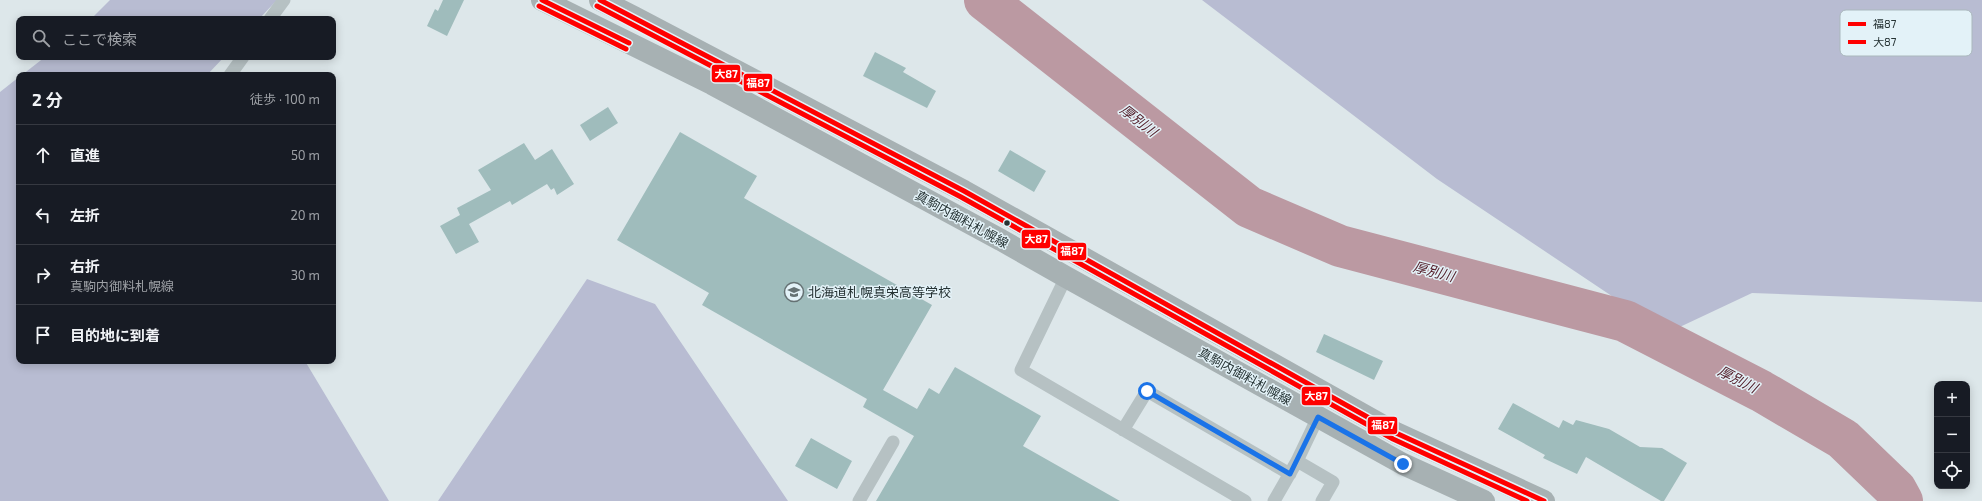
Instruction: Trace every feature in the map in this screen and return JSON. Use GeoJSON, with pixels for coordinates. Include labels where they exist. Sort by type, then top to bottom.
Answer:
{"type":"FeatureCollection","features":[{"type":"Feature","properties":{"kind":"main road","name":"真駒内御料札幌線"},"geometry":{"type":"LineString","coordinates":[[542,0],[712,84],[1001,240],[1066,278],[1403,464],[1484,501]]}},
{"type":"Feature","properties":{"kind":"main road","name":"真駒内御料札幌線"},"geometry":{"type":"LineString","coordinates":[[600,0],[964,191],[1396,433],[1544,501]]}},
{"type":"Feature","properties":{"kind":"lane"},"geometry":{"type":"LineString","coordinates":[[272,16],[284,0]]}},
{"type":"Feature","properties":{"kind":"lane"},"geometry":{"type":"LineString","coordinates":[[232,72],[241,60]]}},
{"type":"Feature","properties":{"kind":"lane"},"geometry":{"type":"LineString","coordinates":[[1066,278],[1021,370],[1245,501]]}},
{"type":"Feature","properties":{"kind":"lane"},"geometry":{"type":"LineString","coordinates":[[1123,430],[1147,391],[1290,474]]}},
{"type":"Feature","properties":{"kind":"lane"},"geometry":{"type":"LineString","coordinates":[[1274,501],[1298,461],[1318,417]]}},
{"type":"Feature","properties":{"kind":"lane"},"geometry":{"type":"LineString","coordinates":[[859,501],[893,442]]}},
{"type":"Feature","properties":{"kind":"lane"},"geometry":{"type":"LineString","coordinates":[[1298,461],[1333,482],[1322,501]]}},
{"type":"Feature","properties":{"kind":"shaded area"},"geometry":{"type":"Polygon","coordinates":[[[110,0],[277,0],[262,16],[94,16],[110,0]]]}},
{"type":"Feature","properties":{"kind":"shaded area"},"geometry":{"type":"Polygon","coordinates":[[[1202,0],[1982,0],[1982,302],[1752,293],[1667,333],[1437,179],[1202,0]]]}},
{"type":"Feature","properties":{"kind":"shaded area"},"geometry":{"type":"Polygon","coordinates":[[[41,60],[221,60],[210,72],[26,72],[41,60]]]}},
{"type":"Feature","properties":{"kind":"shaded area"},"geometry":{"type":"Polygon","coordinates":[[[16,79],[16,364],[307,364],[389,501],[0,501],[0,92],[16,79]]]}},
{"type":"Feature","properties":{"kind":"shaded area"},"geometry":{"type":"Polygon","coordinates":[[[587,279],[655,304],[788,501],[438,501],[587,279]]]}},
{"type":"Feature","properties":{"kind":"building"},"geometry":{"type":"Polygon","coordinates":[[[443,0],[464,0],[447,36],[427,26],[435,9],[438,11],[443,0]]]}},
{"type":"Feature","properties":{"kind":"building"},"geometry":{"type":"Polygon","coordinates":[[[875,52],[906,68],[903,72],[936,91],[927,108],[863,76],[875,52]]]}},
{"type":"Feature","properties":{"kind":"building"},"geometry":{"type":"Polygon","coordinates":[[[608,107],[618,123],[590,141],[580,125],[608,107]]]}},
{"type":"Feature","properties":{"kind":"building"},"geometry":{"type":"Polygon","coordinates":[[[680,132],[757,176],[744,198],[932,305],[883,390],[917,409],[929,388],[939,394],[955,367],[1041,416],[1023,446],[1120,501],[876,501],[914,436],[863,407],[867,399],[702,305],[709,293],[617,240],[680,132]]]}},
{"type":"Feature","properties":{"kind":"building"},"geometry":{"type":"Polygon","coordinates":[[[524,143],[535,160],[552,149],[574,184],[557,195],[554,188],[551,190],[547,184],[512,205],[510,201],[469,224],[479,242],[456,254],[440,226],[460,215],[457,208],[491,190],[478,170],[524,143]]]}},
{"type":"Feature","properties":{"kind":"building"},"geometry":{"type":"Polygon","coordinates":[[[1010,150],[1046,171],[1034,192],[998,171],[1010,150]]]}},
{"type":"Feature","properties":{"kind":"building"},"geometry":{"type":"Polygon","coordinates":[[[1324,334],[1383,361],[1374,380],[1316,352],[1324,334]]]}},
{"type":"Feature","properties":{"kind":"building"},"geometry":{"type":"Polygon","coordinates":[[[1513,403],[1559,428],[1563,420],[1573,425],[1576,420],[1609,429],[1640,447],[1662,448],[1687,463],[1664,501],[1661,501],[1586,457],[1577,474],[1543,458],[1545,455],[1498,429],[1513,403]]]}},
{"type":"Feature","properties":{"kind":"building"},"geometry":{"type":"Polygon","coordinates":[[[811,438],[852,461],[837,489],[795,466],[811,438]]]}},
{"type":"Feature","properties":{"kind":"waterway","name":"厚別川"},"geometry":{"type":"LineString","coordinates":[[985,0],[1249,207],[1340,246],[1625,321],[1761,391],[1843,439],[1896,490],[1902,501]]}},
{"type":"Feature","properties":{"kind":"transit line","name":"福87"},"geometry":{"type":"LineString","coordinates":[[542,0],[629,43]]}},
{"type":"Feature","properties":{"kind":"transit line","name":"福87"},"geometry":{"type":"LineString","coordinates":[[600,0],[964,191],[1396,433],[1544,501]]}},
{"type":"Feature","properties":{"kind":"transit line","name":"大87"},"geometry":{"type":"LineString","coordinates":[[539,6],[626,49]]}},
{"type":"Feature","properties":{"kind":"transit line","name":"大87"},"geometry":{"type":"LineString","coordinates":[[597,6],[961,197],[1393,439],[1527,501]]}},
{"type":"Feature","properties":{"kind":"place","name":"北海道札幌真栄高等学校"},"geometry":{"type":"Point","coordinates":[794,292]}},
{"type":"Feature","properties":{"kind":"route"},"geometry":{"type":"LineString","coordinates":[[1147,391],[1290,474],[1298,461],[1318,417],[1403,464]]}}]}
